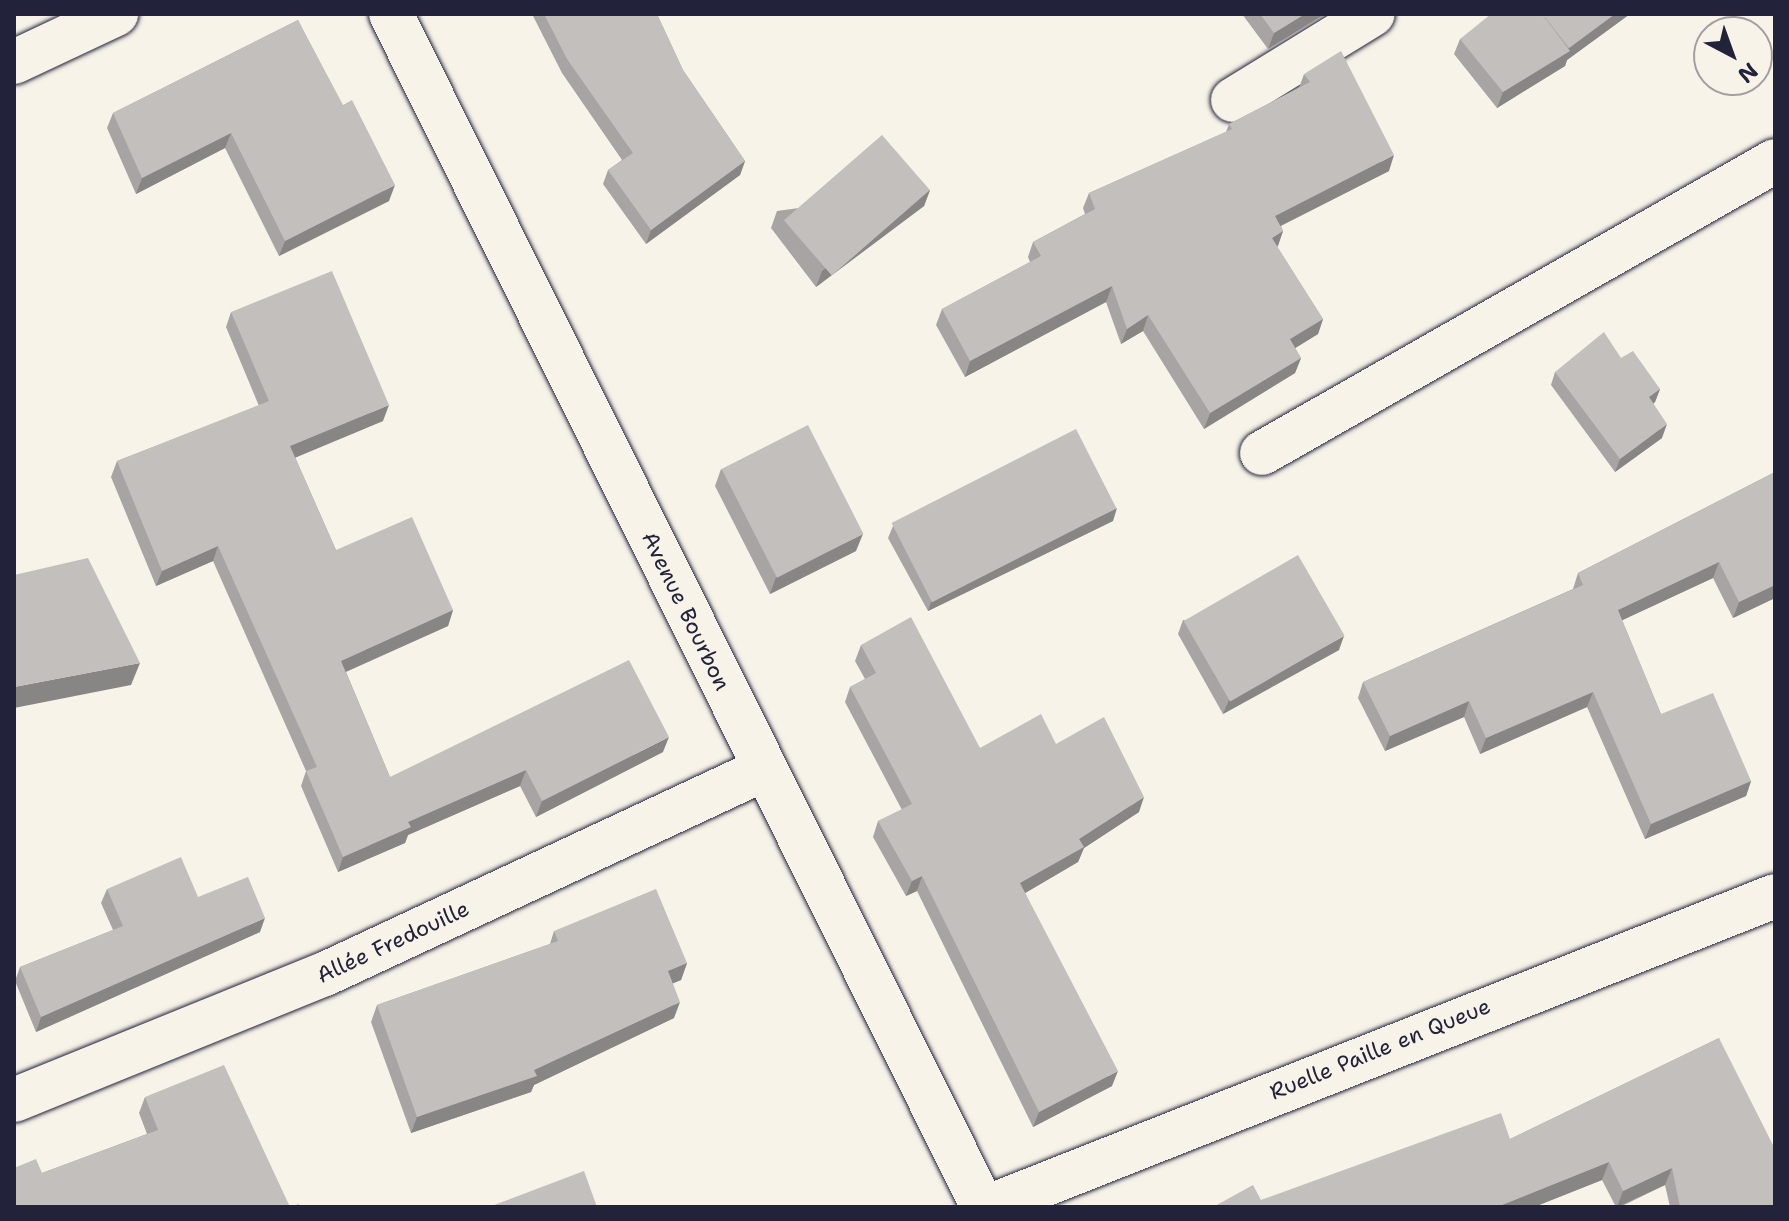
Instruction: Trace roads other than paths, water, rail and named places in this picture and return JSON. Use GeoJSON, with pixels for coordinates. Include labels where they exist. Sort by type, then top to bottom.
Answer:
{"type":"FeatureCollection","features":[{"type":"Feature","properties":{"kind":"street"},"geometry":{"type":"LineString","coordinates":[[14,62],[116,14]]}},
{"type":"Feature","properties":{"kind":"street","name":"Avenue Bourbon"},"geometry":{"type":"LineString","coordinates":[[391,14],[985,1207]]}},
{"type":"Feature","properties":{"kind":"street"},"geometry":{"type":"LineString","coordinates":[[1233,100],[1373,14]]}},
{"type":"Feature","properties":{"kind":"street"},"geometry":{"type":"LineString","coordinates":[[1262,453],[1775,161]]}},
{"type":"Feature","properties":{"kind":"street","name":"Allée Fredouille"},"geometry":{"type":"LineString","coordinates":[[14,1100],[325,974],[765,769]]}},
{"type":"Feature","properties":{"kind":"street","name":"Ruelle Paille en Queue"},"geometry":{"type":"LineString","coordinates":[[985,1207],[1775,896]]}}]}
